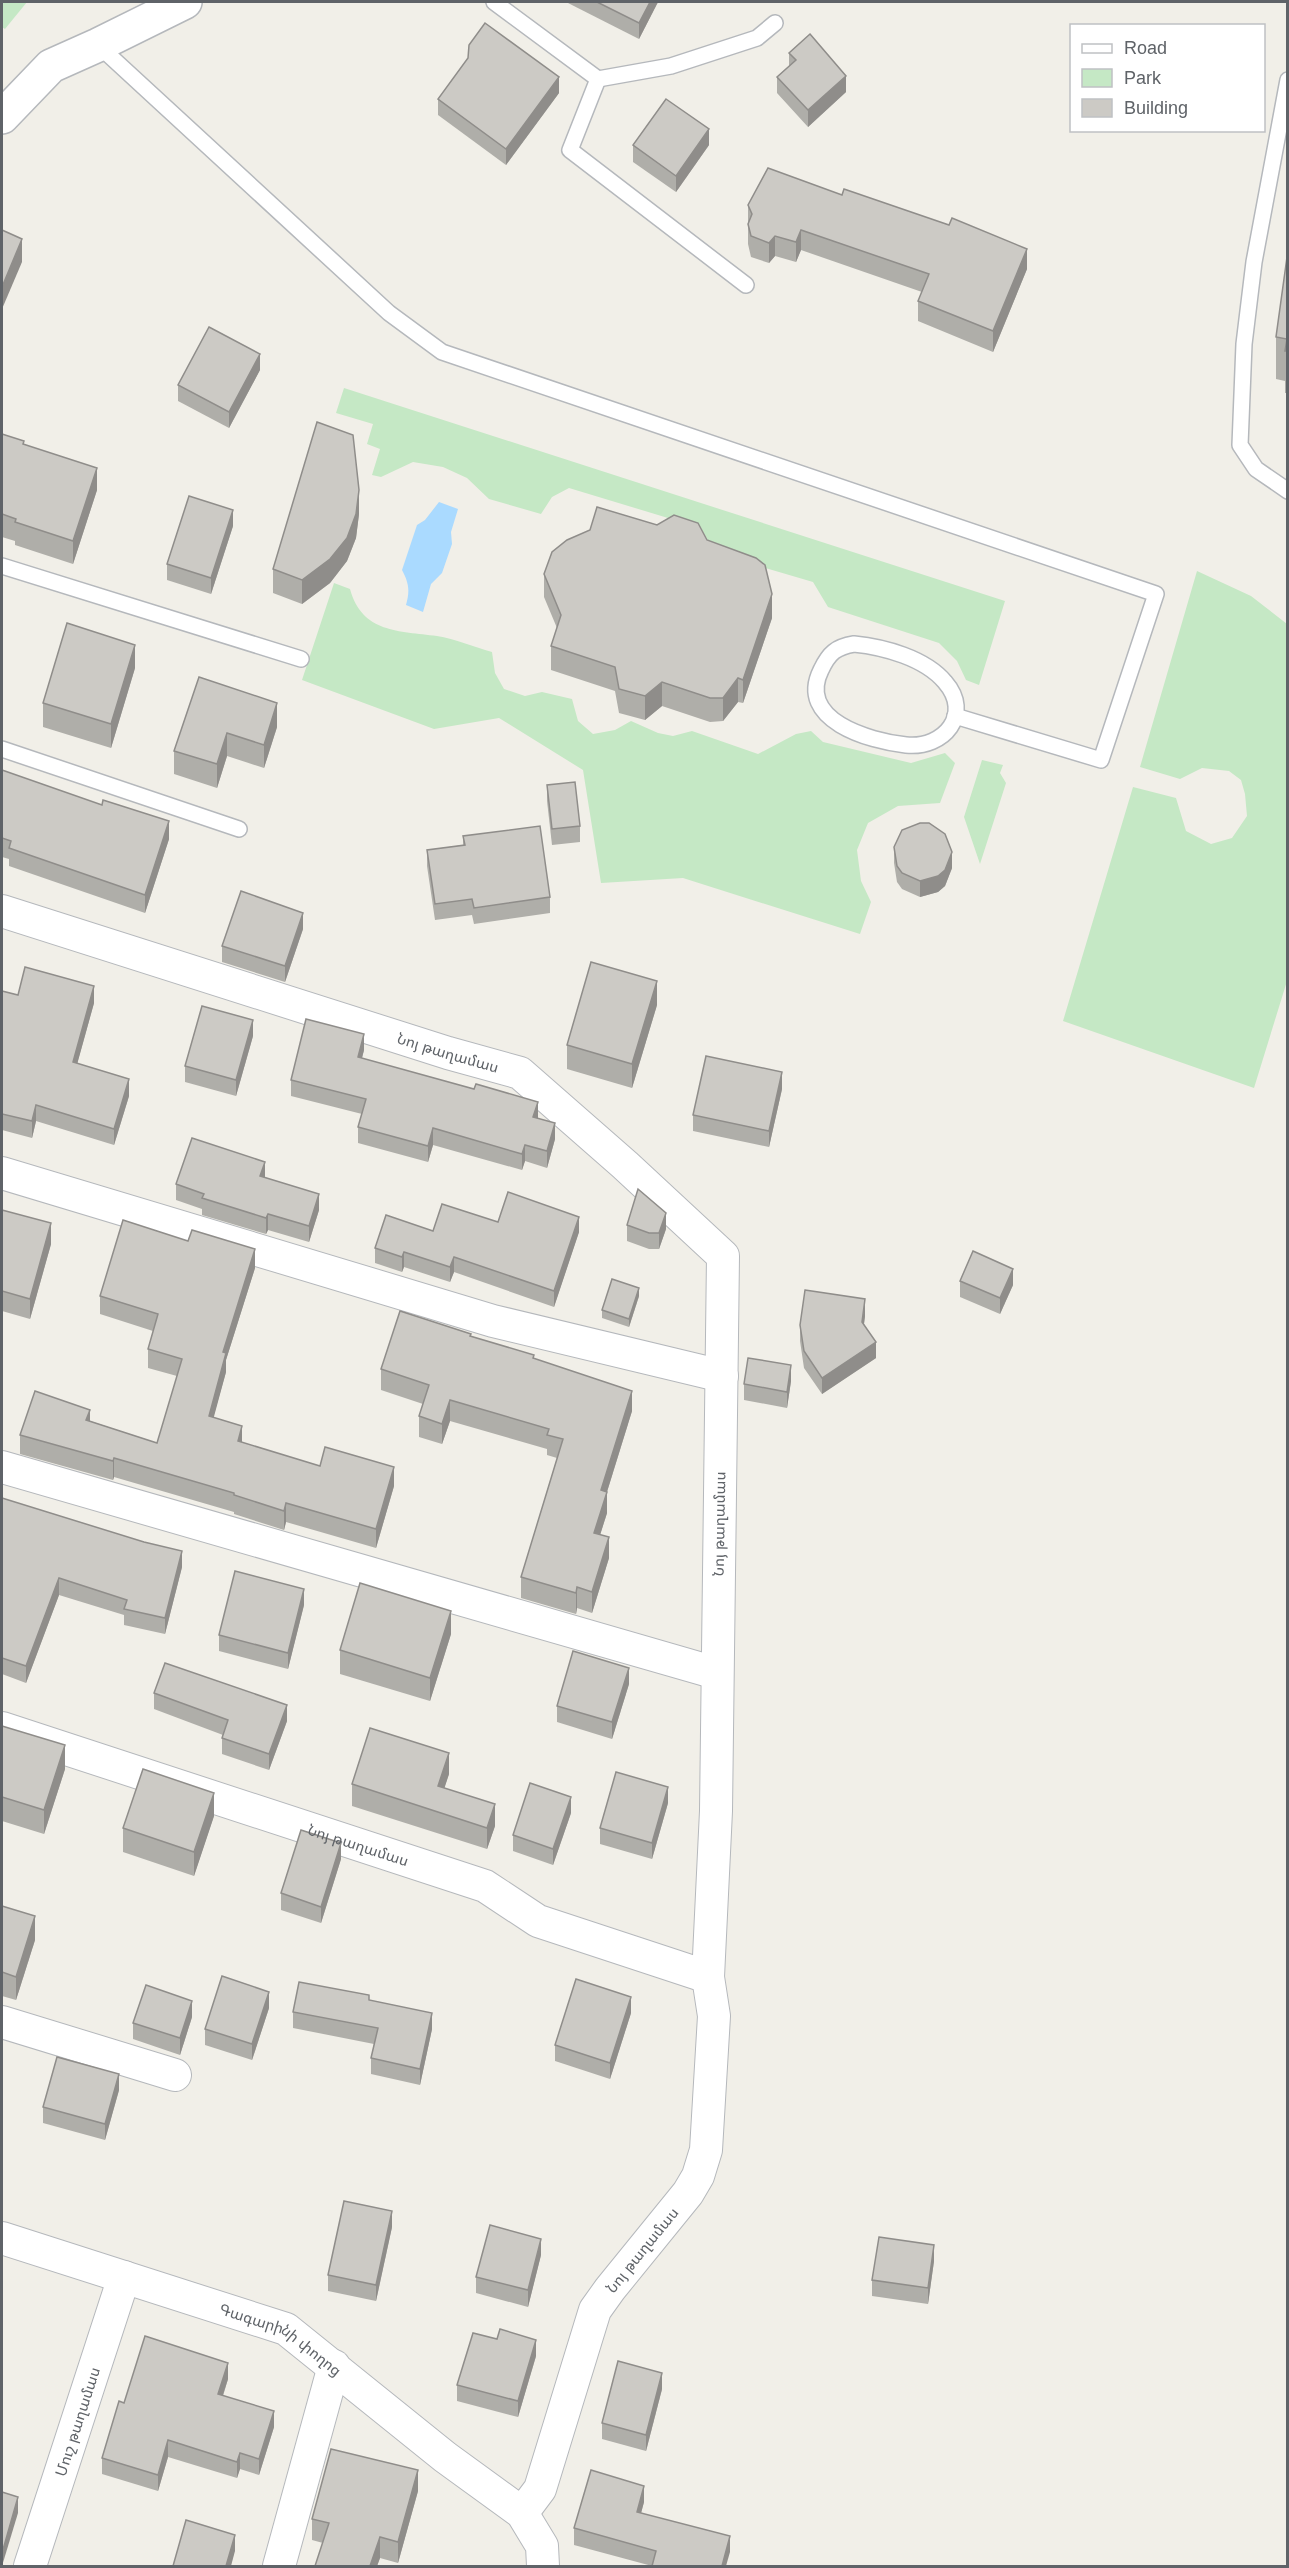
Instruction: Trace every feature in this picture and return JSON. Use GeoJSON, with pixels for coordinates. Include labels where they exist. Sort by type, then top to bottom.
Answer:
{"type":"FeatureCollection","features":[{"type":"Feature","properties":{"kind":"street"},"geometry":{"type":"LineString","coordinates":[[2,117],[51,66],[185,2]]}},
{"type":"Feature","properties":{"kind":"street","name":"Նոյ թաղամաս"},"geometry":{"type":"LineString","coordinates":[[2,911],[448,1053],[520,1073],[617,1158],[723,1256],[716,1810],[708,1977],[714,2016],[706,2150],[698,2176],[688,2193],[595,2310],[540,2489],[522,2513]]}},
{"type":"Feature","properties":{"kind":"street"},"geometry":{"type":"LineString","coordinates":[[2,1173],[493,1321],[722,1376]]}},
{"type":"Feature","properties":{"kind":"street"},"geometry":{"type":"LineString","coordinates":[[2,1467],[716,1673]]}},
{"type":"Feature","properties":{"kind":"street","name":"Նոյ թաղամաս"},"geometry":{"type":"LineString","coordinates":[[2,1728],[484,1886],[538,1921],[708,1977]]}},
{"type":"Feature","properties":{"kind":"street"},"geometry":{"type":"LineString","coordinates":[[2,2022],[176,2074]]}},
{"type":"Feature","properties":{"kind":"street","name":"Գագարինի փողոց"},"geometry":{"type":"LineString","coordinates":[[2,2238],[286,2329],[445,2457],[522,2513]]}},
{"type":"Feature","properties":{"kind":"street","name":"Մուշ թաղամաս"},"geometry":{"type":"LineString","coordinates":[[30,2566],[124,2277]]}},
{"type":"Feature","properties":{"kind":"street"},"geometry":{"type":"LineString","coordinates":[[279,2566],[334,2366]]}},
{"type":"Feature","properties":{"kind":"street"},"geometry":{"type":"LineString","coordinates":[[522,2513],[542,2546],[543,2566]]}},
{"type":"Feature","properties":{"kind":"lane"},"geometry":{"type":"LineString","coordinates":[[494,2],[598,78],[671,66],[757,38],[775,23]]}},
{"type":"Feature","properties":{"kind":"lane"},"geometry":{"type":"LineString","coordinates":[[98,45],[389,313],[442,352],[1156,594],[1101,760],[955,716]]}},
{"type":"Feature","properties":{"kind":"lane"},"geometry":{"type":"LineString","coordinates":[[598,78],[570,150],[746,285]]}},
{"type":"Feature","properties":{"kind":"lane"},"geometry":{"type":"LineString","coordinates":[[1287,80],[1254,262],[1244,344],[1240,445],[1256,469],[1287,491]]}},
{"type":"Feature","properties":{"kind":"lane"},"geometry":{"type":"LineString","coordinates":[[2,566],[301,659]]}},
{"type":"Feature","properties":{"kind":"lane"},"geometry":{"type":"LineString","coordinates":[[841,646],[871,646],[912,659],[945,681],[954,694],[955,716],[944,736],[933,743],[915,746],[893,744],[849,729],[830,718],[820,708],[815,697],[818,676],[829,654],[841,646]]}},
{"type":"Feature","properties":{"kind":"lane"},"geometry":{"type":"LineString","coordinates":[[2,749],[239,829]]}},
{"type":"Feature","properties":{"kind":"green space"},"geometry":{"type":"Polygon","coordinates":[[[2,2],[27,2],[5,29],[2,27],[2,2]]]}},
{"type":"Feature","properties":{"kind":"green space"},"geometry":{"type":"Polygon","coordinates":[[[344,388],[1005,601],[979,685],[966,680],[957,661],[939,643],[828,607],[813,582],[715,553],[701,528],[569,488],[552,497],[541,514],[489,499],[467,478],[443,467],[413,462],[381,477],[372,475],[380,449],[367,444],[373,424],[336,413],[344,388]]]}},
{"type":"Feature","properties":{"kind":"green space"},"geometry":{"type":"Polygon","coordinates":[[[1197,571],[1251,596],[1287,624],[1287,981],[1254,1088],[1063,1021],[1133,787],[1176,798],[1186,831],[1211,844],[1232,838],[1247,816],[1241,780],[1229,771],[1202,768],[1180,779],[1140,767],[1197,571]]]}},
{"type":"Feature","properties":{"kind":"green space"},"geometry":{"type":"Polygon","coordinates":[[[334,583],[350,589],[363,614],[384,627],[396,631],[444,637],[492,652],[495,673],[504,689],[525,696],[542,692],[572,699],[578,721],[593,734],[615,730],[631,721],[658,733],[673,736],[692,731],[758,754],[796,734],[811,731],[823,742],[911,763],[945,753],[955,763],[940,803],[898,806],[868,823],[857,850],[861,881],[871,902],[860,934],[683,878],[601,883],[583,770],[499,718],[434,729],[302,680],[334,583]]]}},
{"type":"Feature","properties":{"kind":"green space"},"geometry":{"type":"Polygon","coordinates":[[[982,760],[1003,765],[1000,773],[1006,783],[980,864],[964,817],[982,760]]]}},
{"type":"Feature","properties":{"kind":"water"},"geometry":{"type":"Polygon","coordinates":[[[439,502],[458,509],[451,532],[452,544],[442,573],[431,584],[423,612],[406,605],[408,587],[402,570],[417,525],[425,520],[439,502]]]}},
{"type":"Feature","properties":{"kind":"building"},"geometry":{"type":"Polygon","coordinates":[[[597,2],[650,2],[639,23],[597,2]]]}},
{"type":"Feature","properties":{"kind":"building"},"geometry":{"type":"Polygon","coordinates":[[[485,23],[559,77],[506,149],[438,99],[468,58],[469,45],[485,23]]]}},
{"type":"Feature","properties":{"kind":"building"},"geometry":{"type":"Polygon","coordinates":[[[810,34],[846,76],[808,110],[777,77],[796,60],[789,53],[810,34]]]}},
{"type":"Feature","properties":{"kind":"building"},"geometry":{"type":"Polygon","coordinates":[[[666,99],[709,129],[676,176],[633,145],[666,99]]]}},
{"type":"Feature","properties":{"kind":"building"},"geometry":{"type":"Polygon","coordinates":[[[768,168],[842,195],[844,189],[949,225],[952,218],[1027,249],[993,331],[918,301],[929,274],[801,230],[796,242],[775,236],[769,243],[751,236],[748,224],[752,214],[748,205],[768,168]]]}},
{"type":"Feature","properties":{"kind":"building"},"geometry":{"type":"Polygon","coordinates":[[[2,230],[22,239],[2,287],[2,230]]]}},
{"type":"Feature","properties":{"kind":"building"},"geometry":{"type":"Polygon","coordinates":[[[1287,257],[1287,339],[1276,337],[1287,257]]]}},
{"type":"Feature","properties":{"kind":"building"},"geometry":{"type":"Polygon","coordinates":[[[209,327],[260,354],[229,412],[178,385],[209,327]]]}},
{"type":"Feature","properties":{"kind":"building"},"geometry":{"type":"Polygon","coordinates":[[[317,422],[353,435],[359,490],[356,514],[347,538],[330,559],[302,580],[273,569],[317,422]]]}},
{"type":"Feature","properties":{"kind":"building"},"geometry":{"type":"Polygon","coordinates":[[[2,434],[24,441],[23,444],[97,468],[73,541],[15,522],[16,519],[2,514],[2,434]]]}},
{"type":"Feature","properties":{"kind":"building"},"geometry":{"type":"Polygon","coordinates":[[[189,496],[233,510],[211,578],[167,564],[189,496]]]}},
{"type":"Feature","properties":{"kind":"building"},"geometry":{"type":"Polygon","coordinates":[[[597,507],[657,525],[674,515],[698,523],[707,540],[756,558],[765,565],[772,594],[743,680],[738,678],[723,698],[710,698],[662,682],[645,696],[619,689],[615,667],[551,646],[561,615],[544,574],[552,552],[567,540],[590,530],[597,507]]]}},
{"type":"Feature","properties":{"kind":"building"},"geometry":{"type":"Polygon","coordinates":[[[67,623],[135,645],[111,724],[43,703],[67,623]]]}},
{"type":"Feature","properties":{"kind":"building"},"geometry":{"type":"Polygon","coordinates":[[[199,677],[277,703],[264,745],[227,733],[217,764],[174,751],[199,677]]]}},
{"type":"Feature","properties":{"kind":"building"},"geometry":{"type":"Polygon","coordinates":[[[2,770],[102,805],[103,800],[169,821],[145,895],[9,848],[11,841],[2,838],[2,770]]]}},
{"type":"Feature","properties":{"kind":"building"},"geometry":{"type":"Polygon","coordinates":[[[575,782],[580,826],[552,829],[547,785],[575,782]]]}},
{"type":"Feature","properties":{"kind":"building"},"geometry":{"type":"Polygon","coordinates":[[[920,823],[929,823],[945,834],[952,852],[945,870],[938,876],[920,881],[902,873],[897,866],[894,847],[902,830],[920,823]]]}},
{"type":"Feature","properties":{"kind":"building"},"geometry":{"type":"Polygon","coordinates":[[[540,826],[550,897],[474,908],[472,899],[435,904],[427,850],[465,845],[463,836],[540,826]]]}},
{"type":"Feature","properties":{"kind":"building"},"geometry":{"type":"Polygon","coordinates":[[[241,891],[303,913],[285,966],[222,946],[241,891]]]}},
{"type":"Feature","properties":{"kind":"building"},"geometry":{"type":"Polygon","coordinates":[[[591,962],[657,981],[632,1064],[567,1045],[591,962]]]}},
{"type":"Feature","properties":{"kind":"building"},"geometry":{"type":"Polygon","coordinates":[[[25,967],[94,986],[73,1062],[129,1079],[114,1129],[36,1105],[32,1121],[2,1114],[2,991],[18,995],[25,967]]]}},
{"type":"Feature","properties":{"kind":"building"},"geometry":{"type":"Polygon","coordinates":[[[202,1006],[253,1020],[236,1080],[185,1066],[202,1006]]]}},
{"type":"Feature","properties":{"kind":"building"},"geometry":{"type":"Polygon","coordinates":[[[306,1019],[364,1034],[358,1057],[474,1089],[476,1084],[538,1102],[533,1117],[555,1123],[547,1151],[525,1145],[522,1154],[433,1128],[428,1146],[358,1127],[366,1099],[291,1080],[306,1019]]]}},
{"type":"Feature","properties":{"kind":"building"},"geometry":{"type":"Polygon","coordinates":[[[706,1056],[782,1072],[769,1131],[693,1115],[706,1056]]]}},
{"type":"Feature","properties":{"kind":"building"},"geometry":{"type":"Polygon","coordinates":[[[192,1138],[265,1162],[260,1176],[319,1194],[309,1226],[268,1214],[266,1218],[202,1198],[204,1194],[176,1184],[192,1138]]]}},
{"type":"Feature","properties":{"kind":"building"},"geometry":{"type":"Polygon","coordinates":[[[638,1189],[666,1213],[659,1233],[649,1233],[627,1225],[638,1189]]]}},
{"type":"Feature","properties":{"kind":"building"},"geometry":{"type":"Polygon","coordinates":[[[508,1192],[579,1217],[554,1291],[454,1257],[450,1267],[404,1252],[402,1257],[375,1248],[386,1215],[433,1231],[442,1204],[498,1222],[508,1192]]]}},
{"type":"Feature","properties":{"kind":"building"},"geometry":{"type":"Polygon","coordinates":[[[2,1210],[51,1223],[30,1299],[2,1291],[2,1210]]]}},
{"type":"Feature","properties":{"kind":"building"},"geometry":{"type":"Polygon","coordinates":[[[123,1220],[188,1241],[192,1230],[255,1249],[223,1352],[226,1353],[209,1416],[242,1426],[238,1441],[320,1466],[325,1447],[394,1467],[376,1529],[286,1503],[284,1511],[234,1495],[234,1493],[114,1458],[113,1461],[20,1435],[35,1391],[90,1410],[86,1420],[157,1443],[182,1359],[148,1349],[158,1314],[100,1296],[123,1220]]]}},
{"type":"Feature","properties":{"kind":"building"},"geometry":{"type":"Polygon","coordinates":[[[973,1251],[1013,1269],[1000,1298],[960,1281],[973,1251]]]}},
{"type":"Feature","properties":{"kind":"building"},"geometry":{"type":"Polygon","coordinates":[[[612,1279],[639,1288],[629,1319],[602,1310],[612,1279]]]}},
{"type":"Feature","properties":{"kind":"building"},"geometry":{"type":"Polygon","coordinates":[[[805,1290],[865,1299],[862,1322],[876,1342],[822,1378],[804,1351],[800,1325],[805,1290]]]}},
{"type":"Feature","properties":{"kind":"building"},"geometry":{"type":"Polygon","coordinates":[[[400,1311],[471,1334],[470,1336],[534,1355],[533,1358],[632,1391],[601,1490],[607,1492],[594,1533],[609,1537],[592,1592],[577,1587],[576,1593],[521,1577],[563,1439],[547,1435],[549,1429],[450,1400],[442,1424],[419,1416],[429,1385],[381,1369],[400,1311]]]}},
{"type":"Feature","properties":{"kind":"building"},"geometry":{"type":"Polygon","coordinates":[[[748,1358],[791,1365],[787,1392],[744,1384],[748,1358]]]}},
{"type":"Feature","properties":{"kind":"building"},"geometry":{"type":"Polygon","coordinates":[[[2,1498],[144,1542],[182,1551],[165,1618],[124,1609],[127,1600],[59,1578],[26,1666],[2,1658],[2,1498]]]}},
{"type":"Feature","properties":{"kind":"building"},"geometry":{"type":"Polygon","coordinates":[[[235,1571],[304,1589],[288,1653],[219,1635],[235,1571]]]}},
{"type":"Feature","properties":{"kind":"building"},"geometry":{"type":"Polygon","coordinates":[[[360,1583],[451,1611],[430,1678],[340,1650],[360,1583]]]}},
{"type":"Feature","properties":{"kind":"building"},"geometry":{"type":"Polygon","coordinates":[[[573,1651],[629,1668],[612,1722],[557,1706],[573,1651]]]}},
{"type":"Feature","properties":{"kind":"building"},"geometry":{"type":"Polygon","coordinates":[[[165,1663],[287,1705],[269,1754],[222,1738],[228,1720],[154,1693],[165,1663]]]}},
{"type":"Feature","properties":{"kind":"building"},"geometry":{"type":"Polygon","coordinates":[[[2,1726],[65,1745],[44,1810],[2,1797],[2,1726]]]}},
{"type":"Feature","properties":{"kind":"building"},"geometry":{"type":"Polygon","coordinates":[[[370,1728],[449,1753],[438,1786],[495,1804],[487,1828],[352,1784],[370,1728]]]}},
{"type":"Feature","properties":{"kind":"building"},"geometry":{"type":"Polygon","coordinates":[[[143,1769],[214,1793],[194,1852],[123,1828],[143,1769]]]}},
{"type":"Feature","properties":{"kind":"building"},"geometry":{"type":"Polygon","coordinates":[[[616,1772],[668,1787],[652,1843],[600,1828],[616,1772]]]}},
{"type":"Feature","properties":{"kind":"building"},"geometry":{"type":"Polygon","coordinates":[[[530,1783],[571,1797],[553,1849],[513,1835],[530,1783]]]}},
{"type":"Feature","properties":{"kind":"building"},"geometry":{"type":"Polygon","coordinates":[[[301,1830],[341,1843],[321,1907],[281,1893],[301,1830]]]}},
{"type":"Feature","properties":{"kind":"building"},"geometry":{"type":"Polygon","coordinates":[[[2,1906],[35,1916],[16,1977],[2,1972],[2,1906]]]}},
{"type":"Feature","properties":{"kind":"building"},"geometry":{"type":"Polygon","coordinates":[[[222,1976],[269,1992],[252,2044],[205,2029],[222,1976]]]}},
{"type":"Feature","properties":{"kind":"building"},"geometry":{"type":"Polygon","coordinates":[[[576,1979],[631,1997],[610,2063],[555,2045],[576,1979]]]}},
{"type":"Feature","properties":{"kind":"building"},"geometry":{"type":"Polygon","coordinates":[[[299,1982],[369,1995],[369,2000],[432,2013],[420,2069],[371,2058],[378,2028],[293,2012],[299,1982]]]}},
{"type":"Feature","properties":{"kind":"building"},"geometry":{"type":"Polygon","coordinates":[[[146,1985],[192,2001],[180,2038],[133,2023],[146,1985]]]}},
{"type":"Feature","properties":{"kind":"building"},"geometry":{"type":"Polygon","coordinates":[[[57,2057],[119,2074],[105,2124],[43,2107],[57,2057]]]}},
{"type":"Feature","properties":{"kind":"building"},"geometry":{"type":"Polygon","coordinates":[[[344,2201],[392,2211],[376,2285],[328,2275],[344,2201]]]}},
{"type":"Feature","properties":{"kind":"building"},"geometry":{"type":"Polygon","coordinates":[[[490,2225],[541,2239],[528,2290],[476,2277],[490,2225]]]}},
{"type":"Feature","properties":{"kind":"building"},"geometry":{"type":"Polygon","coordinates":[[[879,2237],[934,2245],[928,2288],[872,2280],[879,2237]]]}},
{"type":"Feature","properties":{"kind":"building"},"geometry":{"type":"Polygon","coordinates":[[[500,2329],[536,2340],[518,2401],[457,2385],[473,2333],[497,2339],[500,2329]]]}},
{"type":"Feature","properties":{"kind":"building"},"geometry":{"type":"Polygon","coordinates":[[[145,2336],[228,2363],[218,2394],[274,2411],[259,2459],[240,2453],[237,2462],[168,2440],[158,2475],[102,2458],[119,2401],[124,2403],[145,2336]]]}},
{"type":"Feature","properties":{"kind":"building"},"geometry":{"type":"Polygon","coordinates":[[[618,2361],[662,2373],[646,2435],[602,2423],[618,2361]]]}},
{"type":"Feature","properties":{"kind":"building"},"geometry":{"type":"Polygon","coordinates":[[[331,2449],[418,2470],[398,2542],[380,2537],[370,2566],[315,2566],[329,2523],[312,2519],[331,2449]]]}},
{"type":"Feature","properties":{"kind":"building"},"geometry":{"type":"Polygon","coordinates":[[[591,2470],[644,2486],[637,2512],[730,2536],[722,2566],[652,2566],[656,2551],[574,2528],[591,2470]]]}},
{"type":"Feature","properties":{"kind":"building"},"geometry":{"type":"Polygon","coordinates":[[[2,2492],[18,2497],[2,2553],[2,2492]]]}},
{"type":"Feature","properties":{"kind":"building"},"geometry":{"type":"Polygon","coordinates":[[[186,2520],[235,2535],[226,2566],[173,2566],[186,2520]]]}}]}
